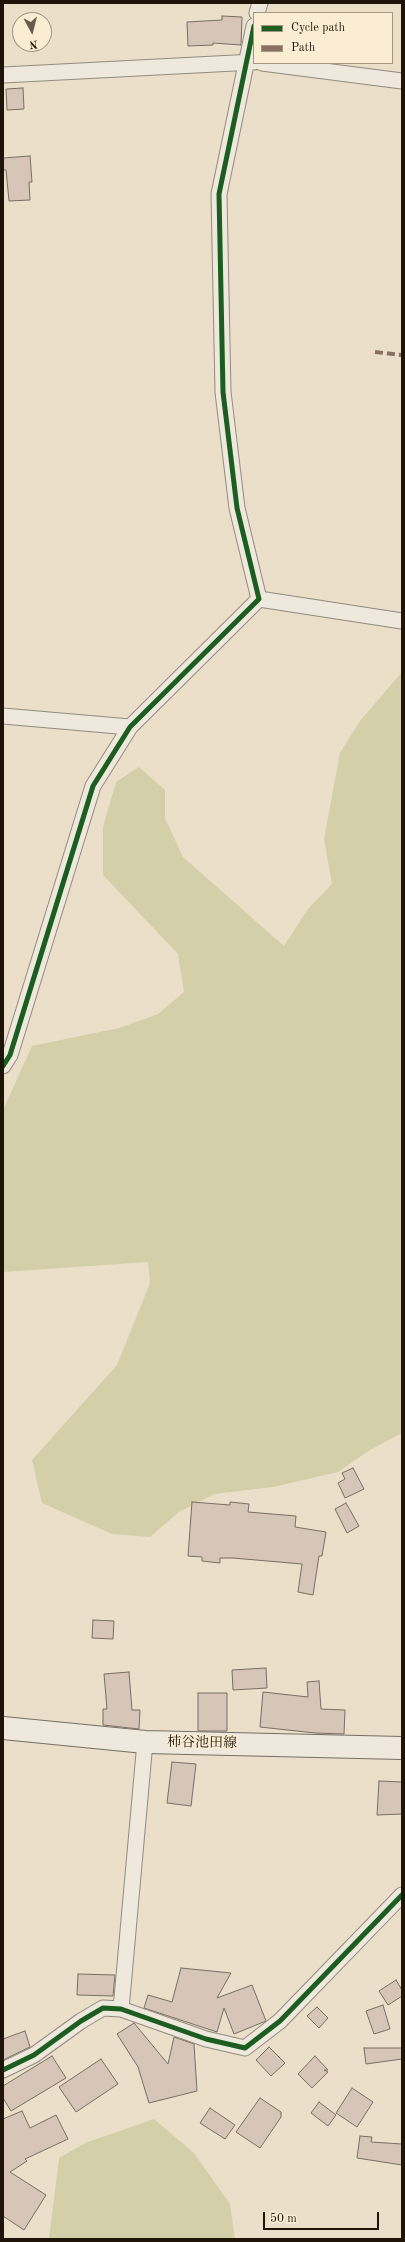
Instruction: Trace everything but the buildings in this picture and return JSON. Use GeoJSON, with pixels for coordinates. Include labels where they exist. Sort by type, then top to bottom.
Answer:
{"type":"FeatureCollection","features":[{"type":"Feature","properties":{"kind":"main road","name":"柿谷池田線"},"geometry":{"type":"LineString","coordinates":[[3,1728],[145,1742],[402,1748]]}},
{"type":"Feature","properties":{"kind":"street"},"geometry":{"type":"LineString","coordinates":[[253,35],[250,61],[219,194],[223,392],[237,508],[259,599]]}},
{"type":"Feature","properties":{"kind":"street"},"geometry":{"type":"LineString","coordinates":[[3,76],[250,61]]}},
{"type":"Feature","properties":{"kind":"street"},"geometry":{"type":"LineString","coordinates":[[270,64],[402,81]]}},
{"type":"Feature","properties":{"kind":"street"},"geometry":{"type":"LineString","coordinates":[[259,599],[402,622]]}},
{"type":"Feature","properties":{"kind":"street"},"geometry":{"type":"LineString","coordinates":[[3,1066],[10,1056],[93,786],[130,727],[259,599]]}},
{"type":"Feature","properties":{"kind":"street"},"geometry":{"type":"LineString","coordinates":[[3,716],[130,727]]}},
{"type":"Feature","properties":{"kind":"street"},"geometry":{"type":"LineString","coordinates":[[122,2009],[145,1742]]}},
{"type":"Feature","properties":{"kind":"street"},"geometry":{"type":"LineString","coordinates":[[3,2070],[34,2055],[81,2021],[103,2008],[122,2009],[206,2039],[246,2048],[280,2021],[402,1895]]}},
{"type":"Feature","properties":{"kind":"shaded area"},"geometry":{"type":"Polygon","coordinates":[[[402,672],[402,1433],[370,1450],[338,1472],[273,1487],[215,1494],[179,1512],[150,1537],[112,1534],[42,1503],[32,1460],[117,1365],[150,1283],[148,1262],[3,1272],[3,1110],[32,1046],[119,1028],[158,1014],[184,992],[178,954],[103,875],[103,827],[116,782],[139,767],[165,790],[165,818],[183,857],[284,946],[308,909],[332,884],[324,839],[340,753],[360,721],[402,672]]]}},
{"type":"Feature","properties":{"kind":"shaded area"},"geometry":{"type":"Polygon","coordinates":[[[154,2119],[194,2153],[230,2204],[235,2239],[49,2239],[59,2158],[85,2143],[154,2119]]]}},
{"type":"Feature","properties":{"kind":"marked path"},"geometry":{"type":"LineString","coordinates":[[375,352],[402,355]]}},
{"type":"Feature","properties":{"kind":"cycle path"},"geometry":{"type":"LineString","coordinates":[[3,1066],[10,1055],[93,786],[130,727],[259,599],[237,508],[223,392],[219,194],[253,31]]}},
{"type":"Feature","properties":{"kind":"cycle path"},"geometry":{"type":"LineString","coordinates":[[3,2070],[34,2055],[81,2021],[103,2008],[121,2009],[206,2039],[245,2048],[280,2021],[402,1895]]}}]}
